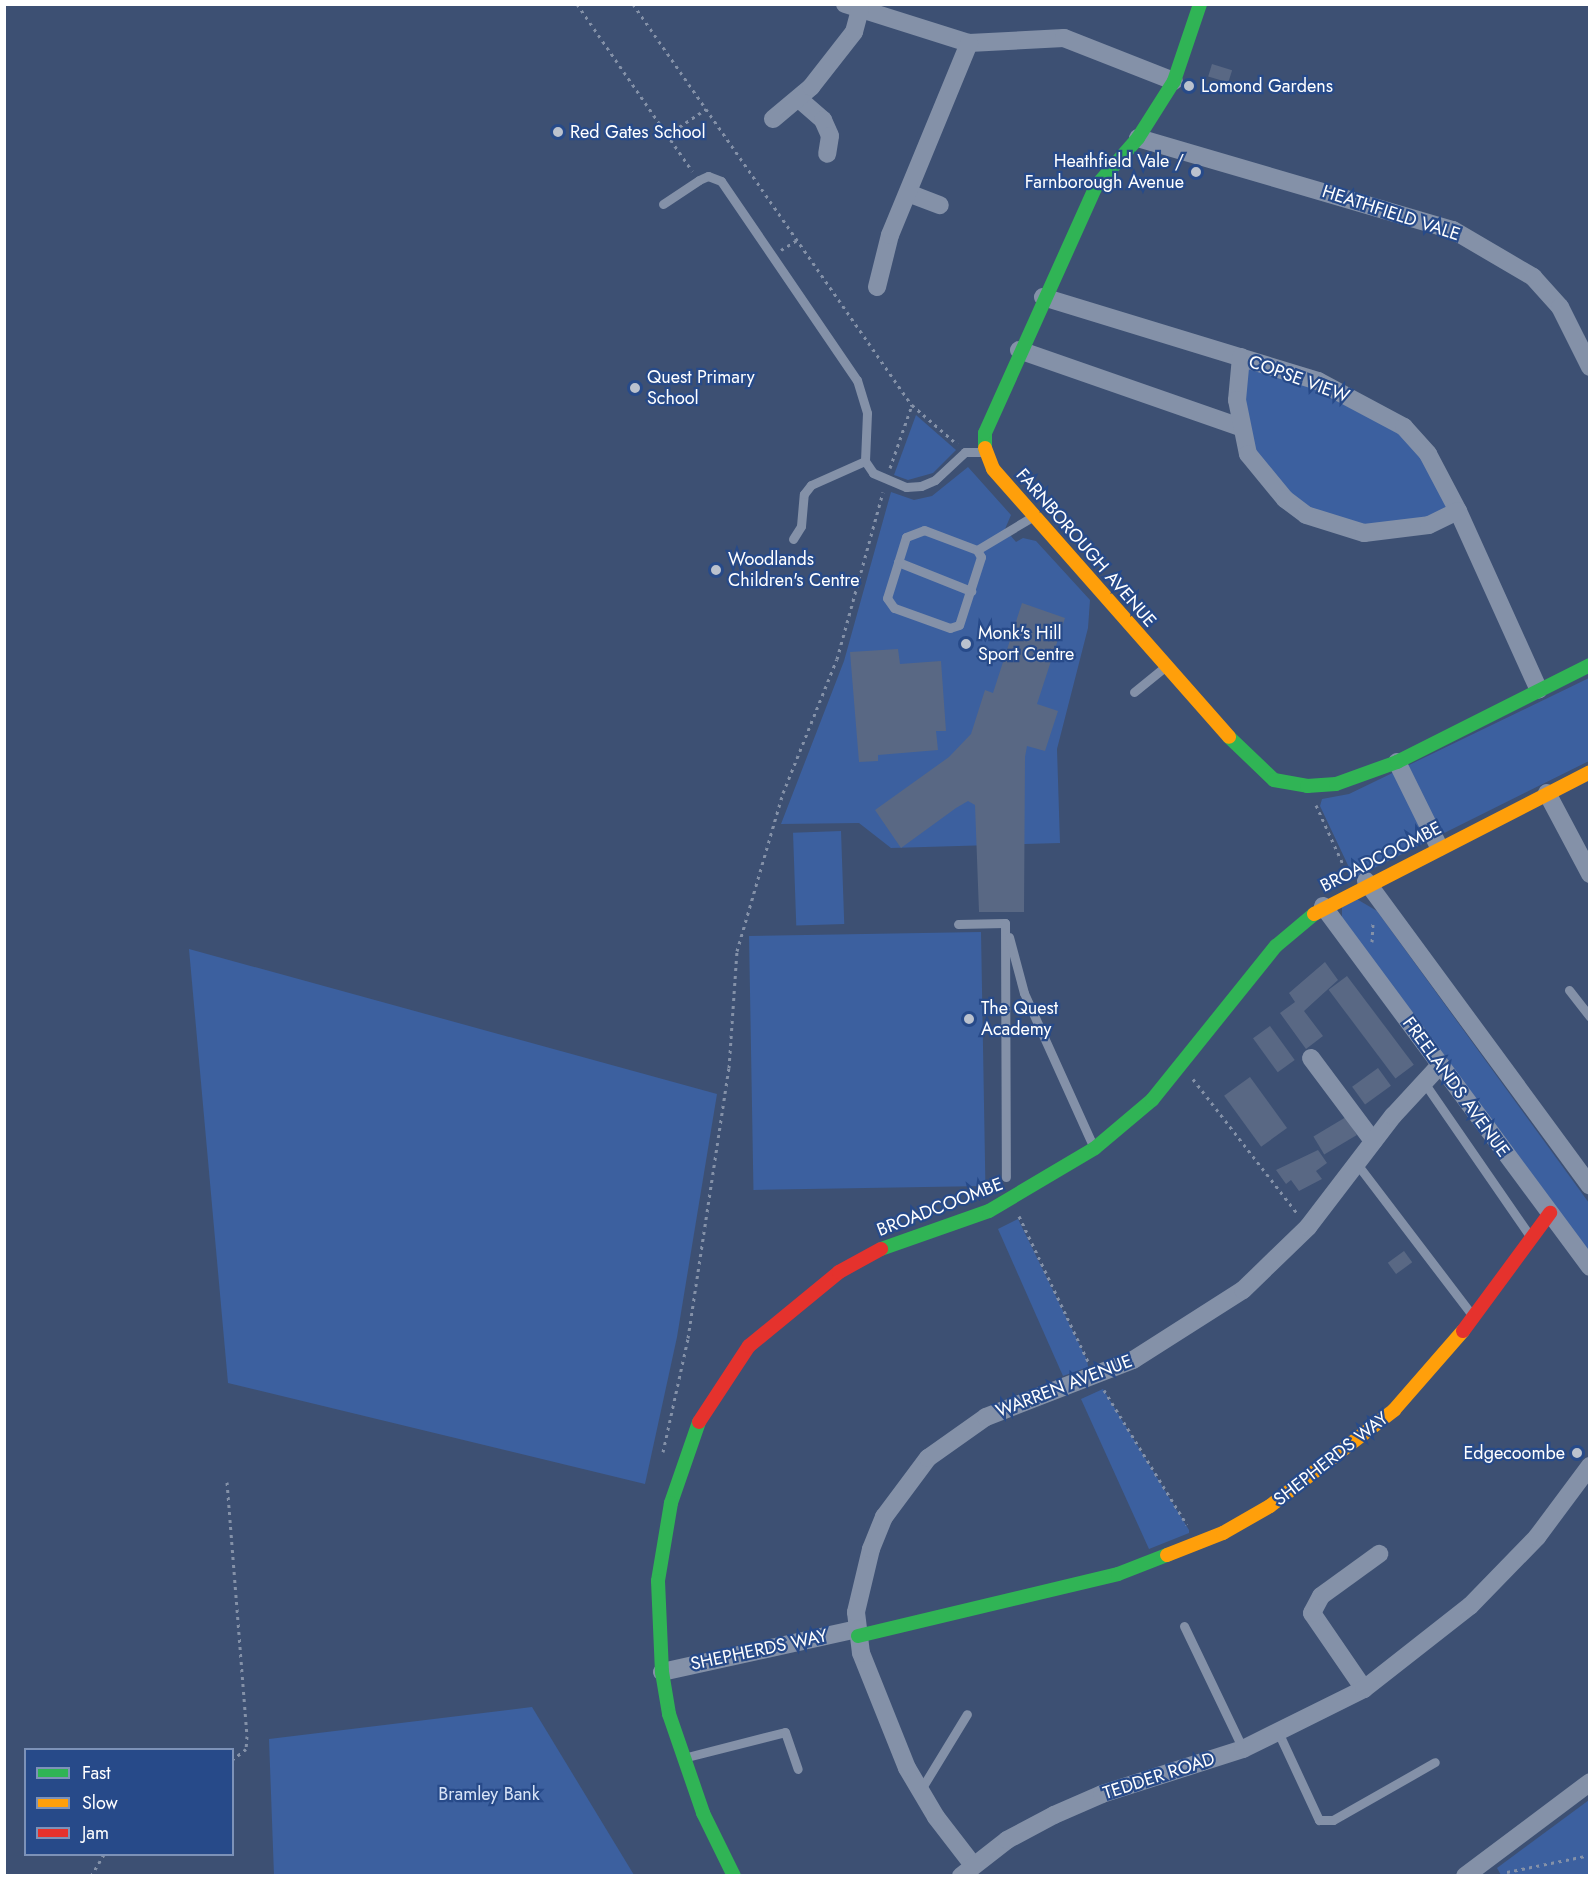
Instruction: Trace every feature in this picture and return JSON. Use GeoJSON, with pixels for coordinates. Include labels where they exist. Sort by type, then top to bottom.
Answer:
{"type":"FeatureCollection","features":[{"type":"Feature","properties":{"kind":"street"},"geometry":{"type":"LineString","coordinates":[[985,452],[985,433],[1019,350],[1096,186],[1138,138],[1174,81],[1200,4]]}},
{"type":"Feature","properties":{"kind":"street"},"geometry":{"type":"LineString","coordinates":[[773,118],[799,99],[854,32],[853,7],[969,43],[1064,38],[1174,81]]}},
{"type":"Feature","properties":{"kind":"street"},"geometry":{"type":"LineString","coordinates":[[877,287],[908,193],[969,43]]}},
{"type":"Feature","properties":{"kind":"street"},"geometry":{"type":"LineString","coordinates":[[799,99],[823,120],[830,136],[827,154]]}},
{"type":"Feature","properties":{"kind":"street","name":"HEATHFIELD VALE"},"geometry":{"type":"LineString","coordinates":[[1138,138],[1453,230],[1533,277],[1560,307],[1590,367]]}},
{"type":"Feature","properties":{"kind":"street"},"geometry":{"type":"LineString","coordinates":[[908,193],[940,205]]}},
{"type":"Feature","properties":{"kind":"street","name":"COPSE VIEW"},"geometry":{"type":"LineString","coordinates":[[1043,297],[1318,381],[1404,427],[1428,454],[1458,511],[1539,690]]}},
{"type":"Feature","properties":{"kind":"street"},"geometry":{"type":"LineString","coordinates":[[1019,350],[1240,427]]}},
{"type":"Feature","properties":{"kind":"street"},"geometry":{"type":"LineString","coordinates":[[1241,357],[1237,378],[1240,427],[1248,453],[1266,479],[1306,515],[1364,533],[1429,525],[1458,511]]}},
{"type":"Feature","properties":{"kind":"street","name":"FARNBOROUGH AVENUE"},"geometry":{"type":"LineString","coordinates":[[985,452],[993,469],[1243,754],[1274,780],[1307,786],[1336,784],[1397,762],[1590,666]]}},
{"type":"Feature","properties":{"kind":"street"},"geometry":{"type":"LineString","coordinates":[[1397,762],[1439,847]]}},
{"type":"Feature","properties":{"kind":"street","name":"BROADCOOMBE"},"geometry":{"type":"LineString","coordinates":[[734,1875],[681,1758],[662,1672],[658,1581],[671,1503],[689,1441],[717,1389],[749,1346],[839,1272],[880,1249],[989,1211],[1095,1148],[1152,1100],[1276,946],[1323,906],[1365,887],[1439,847],[1590,772]]}},
{"type":"Feature","properties":{"kind":"street"},"geometry":{"type":"LineString","coordinates":[[1547,793],[1590,874]]}},
{"type":"Feature","properties":{"kind":"street"},"geometry":{"type":"LineString","coordinates":[[1365,887],[1590,1186]]}},
{"type":"Feature","properties":{"kind":"street","name":"FREELANDS AVENUE"},"geometry":{"type":"LineString","coordinates":[[1323,906],[1590,1267]]}},
{"type":"Feature","properties":{"kind":"street"},"geometry":{"type":"LineString","coordinates":[[1311,1058],[1373,1141]]}},
{"type":"Feature","properties":{"kind":"street","name":"WARREN AVENUE"},"geometry":{"type":"LineString","coordinates":[[967,1870],[920,1791],[886,1725],[857,1633],[871,1549],[884,1517],[928,1458],[986,1417],[1096,1377],[1199,1322],[1243,1290],[1308,1227],[1373,1141],[1423,1081],[1440,1065]]}},
{"type":"Feature","properties":{"kind":"street","name":"SHEPHERDS WAY"},"geometry":{"type":"LineString","coordinates":[[662,1672],[857,1633],[1107,1577],[1198,1543],[1270,1506],[1359,1442],[1394,1410],[1473,1317],[1530,1236],[1550,1214]]}},
{"type":"Feature","properties":{"kind":"street","name":"TEDDER ROAD"},"geometry":{"type":"LineString","coordinates":[[967,1870],[1007,1840],[1102,1794],[1243,1749],[1278,1734],[1364,1689],[1470,1606],[1537,1537],[1590,1466]]}},
{"type":"Feature","properties":{"kind":"street"},"geometry":{"type":"LineString","coordinates":[[1364,1689],[1312,1613],[1321,1596],[1378,1554]]}},
{"type":"Feature","properties":{"kind":"street"},"geometry":{"type":"LineString","coordinates":[[1465,1875],[1590,1782]]}},
{"type":"Feature","properties":{"kind":"lane"},"geometry":{"type":"LineString","coordinates":[[663,204],[708,176],[721,181],[864,395],[865,461],[873,473],[886,481],[921,486],[935,480],[965,452],[985,452]]}},
{"type":"Feature","properties":{"kind":"lane"},"geometry":{"type":"LineString","coordinates":[[793,538],[801,526],[801,504],[811,485],[865,461]]}},
{"type":"Feature","properties":{"kind":"lane"},"geometry":{"type":"LineString","coordinates":[[977,550],[1035,516]]}},
{"type":"Feature","properties":{"kind":"lane"},"geometry":{"type":"LineString","coordinates":[[924,530],[977,550],[981,557],[959,625],[950,628],[894,608],[887,598],[898,562],[913,531],[924,530]]}},
{"type":"Feature","properties":{"kind":"lane"},"geometry":{"type":"LineString","coordinates":[[898,562],[971,591]]}},
{"type":"Feature","properties":{"kind":"lane"},"geometry":{"type":"LineString","coordinates":[[1134,692],[1166,666]]}},
{"type":"Feature","properties":{"kind":"lane"},"geometry":{"type":"LineString","coordinates":[[958,924],[1005,923]]}},
{"type":"Feature","properties":{"kind":"lane"},"geometry":{"type":"LineString","coordinates":[[1005,923],[1024,993],[1086,1137],[1095,1148]]}},
{"type":"Feature","properties":{"kind":"lane"},"geometry":{"type":"LineString","coordinates":[[1005,923],[1006,1177]]}},
{"type":"Feature","properties":{"kind":"lane"},"geometry":{"type":"LineString","coordinates":[[1569,990],[1590,1017]]}},
{"type":"Feature","properties":{"kind":"lane"},"geometry":{"type":"LineString","coordinates":[[1423,1081],[1530,1236]]}},
{"type":"Feature","properties":{"kind":"lane"},"geometry":{"type":"LineString","coordinates":[[1357,1164],[1473,1317]]}},
{"type":"Feature","properties":{"kind":"lane"},"geometry":{"type":"LineString","coordinates":[[1184,1626],[1243,1749]]}},
{"type":"Feature","properties":{"kind":"lane"},"geometry":{"type":"LineString","coordinates":[[920,1791],[967,1714]]}},
{"type":"Feature","properties":{"kind":"lane"},"geometry":{"type":"LineString","coordinates":[[681,1758],[785,1732],[798,1769]]}},
{"type":"Feature","properties":{"kind":"lane"},"geometry":{"type":"LineString","coordinates":[[1278,1734],[1319,1820],[1333,1820],[1435,1762]]}},
{"type":"Feature","properties":{"kind":"path"},"geometry":{"type":"LineString","coordinates":[[577,4],[699,180]]}},
{"type":"Feature","properties":{"kind":"path"},"geometry":{"type":"LineString","coordinates":[[633,4],[912,405],[965,452]]}},
{"type":"Feature","properties":{"kind":"path"},"geometry":{"type":"LineString","coordinates":[[667,135],[705,109]]}},
{"type":"Feature","properties":{"kind":"path"},"geometry":{"type":"LineString","coordinates":[[772,256],[797,240]]}},
{"type":"Feature","properties":{"kind":"path"},"geometry":{"type":"LineString","coordinates":[[662,1464],[688,1338],[729,1068],[737,951],[783,793],[837,659],[886,481],[912,405]]}},
{"type":"Feature","properties":{"kind":"path"},"geometry":{"type":"LineString","coordinates":[[1307,786],[1365,887],[1370,970]]}},
{"type":"Feature","properties":{"kind":"path"},"geometry":{"type":"LineString","coordinates":[[1180,1068],[1202,1086],[1308,1227]]}},
{"type":"Feature","properties":{"kind":"path"},"geometry":{"type":"LineString","coordinates":[[1019,1216],[1096,1377],[1198,1543]]}},
{"type":"Feature","properties":{"kind":"path"},"geometry":{"type":"LineString","coordinates":[[227,1482],[247,1736],[246,1749],[234,1758]]}},
{"type":"Feature","properties":{"kind":"path"},"geometry":{"type":"LineString","coordinates":[[1507,1872],[1590,1855]]}},
{"type":"Feature","properties":{"kind":"path"},"geometry":{"type":"LineString","coordinates":[[91,1875],[103,1856]]}},
{"type":"Feature","properties":{"kind":"green space"},"geometry":{"type":"Polygon","coordinates":[[[1241,358],[1404,427],[1458,511],[1400,532],[1306,515],[1248,454],[1241,358]]]}},
{"type":"Feature","properties":{"kind":"green space"},"geometry":{"type":"Polygon","coordinates":[[[916,415],[956,450],[933,473],[908,480],[894,475],[916,415]]]}},
{"type":"Feature","properties":{"kind":"green space","name":"Monk's Hill Sport Centre"},"geometry":{"type":"Polygon","coordinates":[[[968,467],[1011,515],[1005,529],[1016,542],[1023,538],[1036,541],[1090,600],[1088,628],[1057,749],[1060,843],[891,848],[859,823],[781,824],[844,661],[891,492],[914,500],[932,496],[968,467]]]}},
{"type":"Feature","properties":{"kind":"green space"},"geometry":{"type":"Polygon","coordinates":[[[1589,678],[1589,761],[1354,878],[1320,806],[1322,799],[1349,794],[1589,678]]]}},
{"type":"Feature","properties":{"kind":"green space"},"geometry":{"type":"Polygon","coordinates":[[[841,831],[844,924],[796,926],[793,833],[841,831]]]}},
{"type":"Feature","properties":{"kind":"green space"},"geometry":{"type":"Polygon","coordinates":[[[1355,898],[1377,911],[1589,1203],[1589,1255],[1342,921],[1342,905],[1355,898]]]}},
{"type":"Feature","properties":{"kind":"green space"},"geometry":{"type":"Polygon","coordinates":[[[981,932],[985,1186],[753,1190],[749,936],[981,932]]]}},
{"type":"Feature","properties":{"kind":"green space"},"geometry":{"type":"Polygon","coordinates":[[[189,949],[717,1094],[677,1337],[645,1484],[228,1383],[189,949]]]}},
{"type":"Feature","properties":{"kind":"green space"},"geometry":{"type":"Polygon","coordinates":[[[1018,1219],[1087,1360],[1088,1367],[1063,1376],[998,1229],[1018,1219]]]}},
{"type":"Feature","properties":{"kind":"green space"},"geometry":{"type":"Polygon","coordinates":[[[1103,1389],[1189,1533],[1149,1549],[1081,1399],[1103,1389]]]}},
{"type":"Feature","properties":{"kind":"green space","name":"Bramley Bank"},"geometry":{"type":"Polygon","coordinates":[[[532,1707],[634,1875],[274,1875],[269,1739],[532,1707]]]}},
{"type":"Feature","properties":{"kind":"green space"},"geometry":{"type":"Polygon","coordinates":[[[1589,1800],[1589,1875],[1501,1875],[1497,1868],[1589,1800]]]}},
{"type":"Feature","properties":{"kind":"building"},"geometry":{"type":"Polygon","coordinates":[[[1212,64],[1232,70],[1228,83],[1208,76],[1212,64]]]}},
{"type":"Feature","properties":{"kind":"building"},"geometry":{"type":"Polygon","coordinates":[[[1022,603],[1065,618],[1037,704],[1058,711],[1045,751],[1027,746],[1025,757],[1024,912],[979,912],[975,805],[968,801],[901,848],[875,810],[949,757],[971,734],[985,690],[993,693],[1022,603]]]}},
{"type":"Feature","properties":{"kind":"building"},"geometry":{"type":"Polygon","coordinates":[[[898,649],[900,664],[941,661],[946,731],[936,731],[938,750],[878,755],[878,761],[859,762],[850,652],[898,649]]]}},
{"type":"Feature","properties":{"kind":"building"},"geometry":{"type":"Polygon","coordinates":[[[1325,962],[1338,980],[1304,1011],[1323,1036],[1306,1049],[1280,1013],[1295,1002],[1289,993],[1325,962]]]}},
{"type":"Feature","properties":{"kind":"building"},"geometry":{"type":"Polygon","coordinates":[[[1347,976],[1414,1065],[1395,1078],[1329,990],[1347,976]]]}},
{"type":"Feature","properties":{"kind":"building"},"geometry":{"type":"Polygon","coordinates":[[[1270,1026],[1295,1060],[1278,1072],[1253,1038],[1270,1026]]]}},
{"type":"Feature","properties":{"kind":"building"},"geometry":{"type":"Polygon","coordinates":[[[1378,1068],[1391,1086],[1365,1105],[1352,1087],[1378,1068]]]}},
{"type":"Feature","properties":{"kind":"building"},"geometry":{"type":"Polygon","coordinates":[[[1250,1077],[1287,1128],[1261,1147],[1224,1096],[1250,1077]]]}},
{"type":"Feature","properties":{"kind":"building"},"geometry":{"type":"Polygon","coordinates":[[[1346,1117],[1357,1135],[1324,1155],[1313,1137],[1346,1117]]]}},
{"type":"Feature","properties":{"kind":"building"},"geometry":{"type":"Polygon","coordinates":[[[1318,1150],[1327,1163],[1316,1171],[1322,1179],[1299,1191],[1291,1180],[1286,1184],[1276,1170],[1318,1150]]]}},
{"type":"Feature","properties":{"kind":"building"},"geometry":{"type":"Polygon","coordinates":[[[1404,1251],[1412,1262],[1396,1274],[1388,1263],[1404,1251]]]}},
{"type":"Feature","properties":{"kind":"traffic: fast"},"geometry":{"type":"LineString","coordinates":[[985,448],[985,433],[1096,186],[1138,138],[1174,81],[1200,4]]}},
{"type":"Feature","properties":{"kind":"traffic: fast"},"geometry":{"type":"LineString","coordinates":[[1229,737],[1274,780],[1307,786],[1336,784],[1397,762],[1590,665]]}},
{"type":"Feature","properties":{"kind":"traffic: fast"},"geometry":{"type":"LineString","coordinates":[[881,1249],[989,1211],[1095,1148],[1152,1100],[1276,946],[1314,914]]}},
{"type":"Feature","properties":{"kind":"traffic: fast"},"geometry":{"type":"LineString","coordinates":[[699,1422],[671,1503],[658,1581],[662,1672],[669,1714],[703,1813],[734,1876]]}},
{"type":"Feature","properties":{"kind":"traffic: fast"},"geometry":{"type":"LineString","coordinates":[[858,1636],[1118,1574],[1167,1555]]}},
{"type":"Feature","properties":{"kind":"traffic: slow"},"geometry":{"type":"LineString","coordinates":[[985,448],[993,469],[1229,737]]}},
{"type":"Feature","properties":{"kind":"traffic: slow"},"geometry":{"type":"LineString","coordinates":[[1314,914],[1590,772]]}},
{"type":"Feature","properties":{"kind":"traffic: slow"},"geometry":{"type":"LineString","coordinates":[[1167,1555],[1223,1533],[1270,1506],[1394,1410],[1463,1331]]}},
{"type":"Feature","properties":{"kind":"traffic: jam"},"geometry":{"type":"LineString","coordinates":[[1463,1331],[1550,1213]]}},
{"type":"Feature","properties":{"kind":"traffic: jam"},"geometry":{"type":"LineString","coordinates":[[699,1422],[749,1346],[839,1272],[881,1249]]}},
{"type":"Feature","properties":{"kind":"place","name":"Lomond Gardens"},"geometry":{"type":"Point","coordinates":[1189,86]}},
{"type":"Feature","properties":{"kind":"place","name":"Red Gates School"},"geometry":{"type":"Point","coordinates":[558,132]}},
{"type":"Feature","properties":{"kind":"place","name":"Heathfield Vale / Farnborough Avenue"},"geometry":{"type":"Point","coordinates":[1196,172]}},
{"type":"Feature","properties":{"kind":"place","name":"Quest Primary School"},"geometry":{"type":"Point","coordinates":[635,388]}},
{"type":"Feature","properties":{"kind":"place","name":"Woodlands Children's Centre"},"geometry":{"type":"Point","coordinates":[716,570]}},
{"type":"Feature","properties":{"kind":"place","name":"Monk's Hill Sport Centre"},"geometry":{"type":"Point","coordinates":[966,644]}},
{"type":"Feature","properties":{"kind":"place","name":"The Quest Academy"},"geometry":{"type":"Point","coordinates":[969,1019]}},
{"type":"Feature","properties":{"kind":"place","name":"Edgecoombe"},"geometry":{"type":"Point","coordinates":[1577,1453]}}]}
